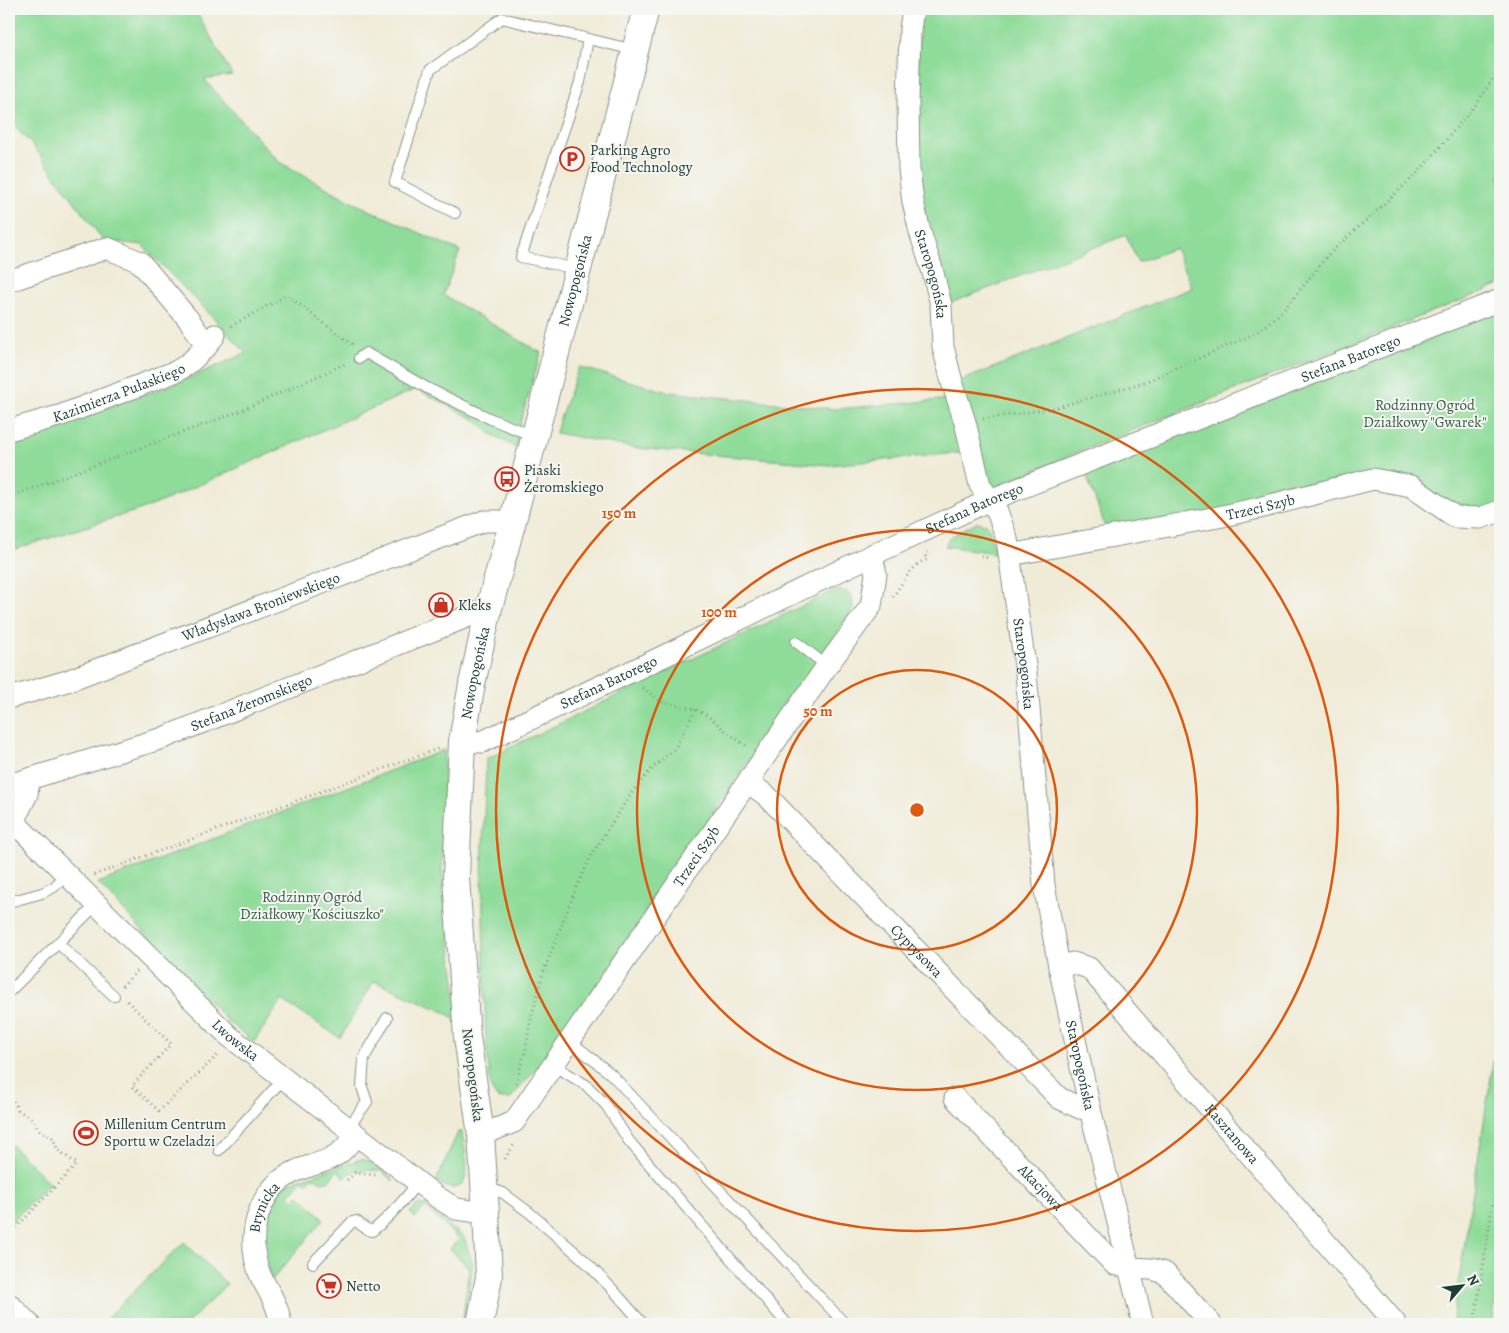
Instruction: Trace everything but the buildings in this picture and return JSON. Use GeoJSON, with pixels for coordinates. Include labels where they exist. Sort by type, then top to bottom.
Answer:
{"type":"FeatureCollection","features":[{"type":"Feature","properties":{"kind":"street","name":"Nowopogońska"},"geometry":{"type":"LineString","coordinates":[[480,1324],[489,1277],[481,1135],[467,1037],[456,878],[462,741],[472,684],[489,608],[646,9]]}},
{"type":"Feature","properties":{"kind":"street","name":"Staropogońska"},"geometry":{"type":"LineString","coordinates":[[913,9],[910,30],[908,102],[909,169],[920,232],[941,305],[943,347],[965,422],[980,485],[998,511],[1007,539],[1026,673],[1044,885],[1059,966],[1090,1109],[1144,1324]]}},
{"type":"Feature","properties":{"kind":"street"},"geometry":{"type":"LineString","coordinates":[[9,281],[107,248],[140,262],[189,320],[211,340]]}},
{"type":"Feature","properties":{"kind":"street","name":"Stefana Batorego"},"geometry":{"type":"LineString","coordinates":[[462,741],[482,742],[658,660],[872,555],[990,500],[1500,300]]}},
{"type":"Feature","properties":{"kind":"street","name":"Kazimierza Pułaskiego"},"geometry":{"type":"LineString","coordinates":[[9,430],[62,415],[178,372],[187,366],[211,340]]}},
{"type":"Feature","properties":{"kind":"street","name":"Trzeci Szyb"},"geometry":{"type":"LineString","coordinates":[[1010,555],[1218,517],[1373,479],[1411,486],[1455,517],[1480,518],[1500,511]]}},
{"type":"Feature","properties":{"kind":"street","name":"Władysława Broniewskiego"},"geometry":{"type":"LineString","coordinates":[[9,698],[67,681],[484,521],[499,521],[512,524]]}},
{"type":"Feature","properties":{"kind":"street","name":"Trzeci Szyb"},"geometry":{"type":"LineString","coordinates":[[481,1135],[514,1122],[827,666],[871,606],[876,574],[872,555]]}},
{"type":"Feature","properties":{"kind":"street","name":"Stefana Żeromskiego"},"geometry":{"type":"LineString","coordinates":[[9,785],[163,738],[489,608]]}},
{"type":"Feature","properties":{"kind":"street","name":"Lwowska"},"geometry":{"type":"LineString","coordinates":[[29,779],[27,794],[13,821],[228,1036],[437,1197],[456,1209],[486,1213]]}},
{"type":"Feature","properties":{"kind":"street","name":"Cyprysowa"},"geometry":{"type":"LineString","coordinates":[[748,782],[767,796],[1059,1098],[1080,1108],[1090,1109]]}},
{"type":"Feature","properties":{"kind":"street","name":"Kasztanowa"},"geometry":{"type":"LineString","coordinates":[[1059,966],[1073,963],[1089,968],[1396,1324]]}},
{"type":"Feature","properties":{"kind":"street","name":"Akacjowa"},"geometry":{"type":"LineString","coordinates":[[955,1098],[1114,1264],[1130,1268]]}},
{"type":"Feature","properties":{"kind":"street","name":"Brynicka"},"geometry":{"type":"LineString","coordinates":[[281,1324],[277,1308],[259,1271],[255,1255],[253,1238],[261,1204],[277,1182],[295,1171],[332,1158],[344,1149],[352,1132]]}},
{"type":"Feature","properties":{"kind":"street"},"geometry":{"type":"LineString","coordinates":[[1130,1268],[1152,1269],[1165,1273],[1211,1324]]}},
{"type":"Feature","properties":{"kind":"street"},"geometry":{"type":"LineString","coordinates":[[9,1304],[29,1324]]}},
{"type":"Feature","properties":{"kind":"lane"},"geometry":{"type":"LineString","coordinates":[[455,212],[395,182],[430,70],[502,18],[636,50]]}},
{"type":"Feature","properties":{"kind":"lane"},"geometry":{"type":"LineString","coordinates":[[578,269],[521,257],[580,82],[588,38]]}},
{"type":"Feature","properties":{"kind":"lane"},"geometry":{"type":"LineString","coordinates":[[362,355],[490,419],[534,436]]}},
{"type":"Feature","properties":{"kind":"lane"},"geometry":{"type":"LineString","coordinates":[[796,642],[827,666]]}},
{"type":"Feature","properties":{"kind":"lane"},"geometry":{"type":"LineString","coordinates":[[9,902],[42,893],[72,880]]}},
{"type":"Feature","properties":{"kind":"lane"},"geometry":{"type":"LineString","coordinates":[[9,992],[97,904]]}},
{"type":"Feature","properties":{"kind":"lane"},"geometry":{"type":"LineString","coordinates":[[58,943],[118,995]]}},
{"type":"Feature","properties":{"kind":"lane"},"geometry":{"type":"LineString","coordinates":[[352,1132],[367,1102],[362,1087],[364,1058],[388,1018]]}},
{"type":"Feature","properties":{"kind":"lane"},"geometry":{"type":"LineString","coordinates":[[570,1041],[610,1074],[845,1324]]}},
{"type":"Feature","properties":{"kind":"lane"},"geometry":{"type":"LineString","coordinates":[[553,1064],[586,1085],[606,1105],[629,1141],[787,1324]]}},
{"type":"Feature","properties":{"kind":"lane"},"geometry":{"type":"LineString","coordinates":[[219,1150],[283,1079]]}},
{"type":"Feature","properties":{"kind":"lane"},"geometry":{"type":"LineString","coordinates":[[313,1263],[352,1222],[356,1221],[368,1231],[372,1231],[418,1182]]}},
{"type":"Feature","properties":{"kind":"lane"},"geometry":{"type":"LineString","coordinates":[[484,1186],[503,1193],[564,1242],[614,1291],[643,1324]]}},
{"type":"Feature","properties":{"kind":"path"},"geometry":{"type":"LineString","coordinates":[[965,422],[1054,408],[1145,382],[1256,333],[1283,311],[1329,254],[1418,172],[1478,102],[1500,67]]}},
{"type":"Feature","properties":{"kind":"path"},"geometry":{"type":"LineString","coordinates":[[9,497],[240,411],[362,355],[287,295],[211,340]]}},
{"type":"Feature","properties":{"kind":"path"},"geometry":{"type":"LineString","coordinates":[[640,686],[662,702],[696,710],[712,719],[751,749]]}},
{"type":"Feature","properties":{"kind":"path"},"geometry":{"type":"LineString","coordinates":[[515,1087],[543,972],[576,888],[593,852],[627,800],[651,770],[675,748],[696,710]]}},
{"type":"Feature","properties":{"kind":"path"},"geometry":{"type":"LineString","coordinates":[[72,880],[86,878],[462,741]]}},
{"type":"Feature","properties":{"kind":"path"},"geometry":{"type":"LineString","coordinates":[[132,976],[118,995],[172,1044],[132,1086],[159,1111],[214,1058]]}},
{"type":"Feature","properties":{"kind":"path"},"geometry":{"type":"LineString","coordinates":[[9,1235],[77,1164],[58,1150],[53,1138],[39,1130],[32,1119],[18,1110],[11,1096]]}},
{"type":"Feature","properties":{"kind":"path"},"geometry":{"type":"LineString","coordinates":[[1474,1324],[1500,1158]]}},
{"type":"Feature","properties":{"kind":"path"},"geometry":{"type":"LineString","coordinates":[[347,1180],[354,1173],[376,1175],[403,1199]]}},
{"type":"Feature","properties":{"kind":"green space"},"geometry":{"type":"Polygon","coordinates":[[[9,9],[195,9],[232,75],[204,79],[279,162],[356,204],[460,251],[443,295],[541,353],[521,420],[516,448],[488,432],[476,420],[416,389],[154,505],[9,551],[9,443],[180,382],[246,353],[142,245],[103,240],[30,142],[9,122],[9,9]]]}},
{"type":"Feature","properties":{"kind":"green space"},"geometry":{"type":"Polygon","coordinates":[[[920,9],[1500,9],[1500,285],[1073,454],[1001,484],[979,498],[969,452],[829,465],[635,448],[556,433],[579,367],[668,392],[836,409],[951,399],[948,386],[1192,288],[1175,248],[1138,262],[1126,235],[948,304],[915,176],[920,9]]]}},
{"type":"Feature","properties":{"kind":"green space","name":"Rodzinny Ogród Działkowy \"Gwarek\""},"geometry":{"type":"Polygon","coordinates":[[[1500,302],[1500,508],[1464,520],[1373,479],[1110,539],[1085,472],[1500,302]]]}},
{"type":"Feature","properties":{"kind":"green space"},"geometry":{"type":"Polygon","coordinates":[[[977,522],[988,525],[995,553],[945,546],[955,534],[977,522]]]}},
{"type":"Feature","properties":{"kind":"green space"},"geometry":{"type":"Polygon","coordinates":[[[835,590],[847,592],[852,597],[853,609],[549,1054],[509,1100],[497,1098],[491,1089],[486,1041],[482,874],[486,759],[835,590]]]}},
{"type":"Feature","properties":{"kind":"green space","name":"Rodzinny Ogród Działkowy \"Kościuszko\""},"geometry":{"type":"Polygon","coordinates":[[[444,750],[442,874],[460,1022],[442,1011],[374,981],[340,1038],[282,1000],[254,1042],[228,1022],[98,883],[444,750]]]}},
{"type":"Feature","properties":{"kind":"green space"},"geometry":{"type":"Polygon","coordinates":[[[1500,1020],[1500,1275],[1492,1324],[1452,1324],[1500,1020]]]}},
{"type":"Feature","properties":{"kind":"green space"},"geometry":{"type":"Polygon","coordinates":[[[458,1132],[462,1132],[467,1163],[466,1175],[462,1184],[451,1188],[436,1181],[458,1132]]]}},
{"type":"Feature","properties":{"kind":"green space"},"geometry":{"type":"Polygon","coordinates":[[[9,1142],[50,1184],[9,1224],[9,1142]]]}},
{"type":"Feature","properties":{"kind":"green space"},"geometry":{"type":"Polygon","coordinates":[[[362,1159],[377,1164],[393,1181],[381,1171],[355,1170],[345,1178],[338,1170],[328,1181],[322,1182],[313,1177],[307,1183],[303,1180],[288,1196],[293,1200],[299,1195],[324,1219],[272,1280],[262,1249],[263,1204],[290,1182],[362,1159]]]}},
{"type":"Feature","properties":{"kind":"green space"},"geometry":{"type":"Polygon","coordinates":[[[418,1204],[425,1205],[464,1237],[473,1262],[464,1324],[462,1324],[469,1268],[450,1249],[459,1239],[425,1207],[415,1218],[410,1213],[418,1204]]]}},
{"type":"Feature","properties":{"kind":"green space"},"geometry":{"type":"Polygon","coordinates":[[[184,1242],[227,1284],[187,1324],[101,1324],[184,1242]]]}},
{"type":"Feature","properties":{"kind":"place","name":"Parking Agro Food Technology"},"geometry":{"type":"Point","coordinates":[572,159]}},
{"type":"Feature","properties":{"kind":"place","name":"Piaski Żeromskiego"},"geometry":{"type":"Point","coordinates":[507,479]}},
{"type":"Feature","properties":{"kind":"place","name":"Kleks"},"geometry":{"type":"Point","coordinates":[441,605]}},
{"type":"Feature","properties":{"kind":"place","name":"Millenium Centrum Sportu w Czeladzi"},"geometry":{"type":"Point","coordinates":[86,1133]}},
{"type":"Feature","properties":{"kind":"place","name":"Netto"},"geometry":{"type":"Point","coordinates":[329,1286]}}]}
